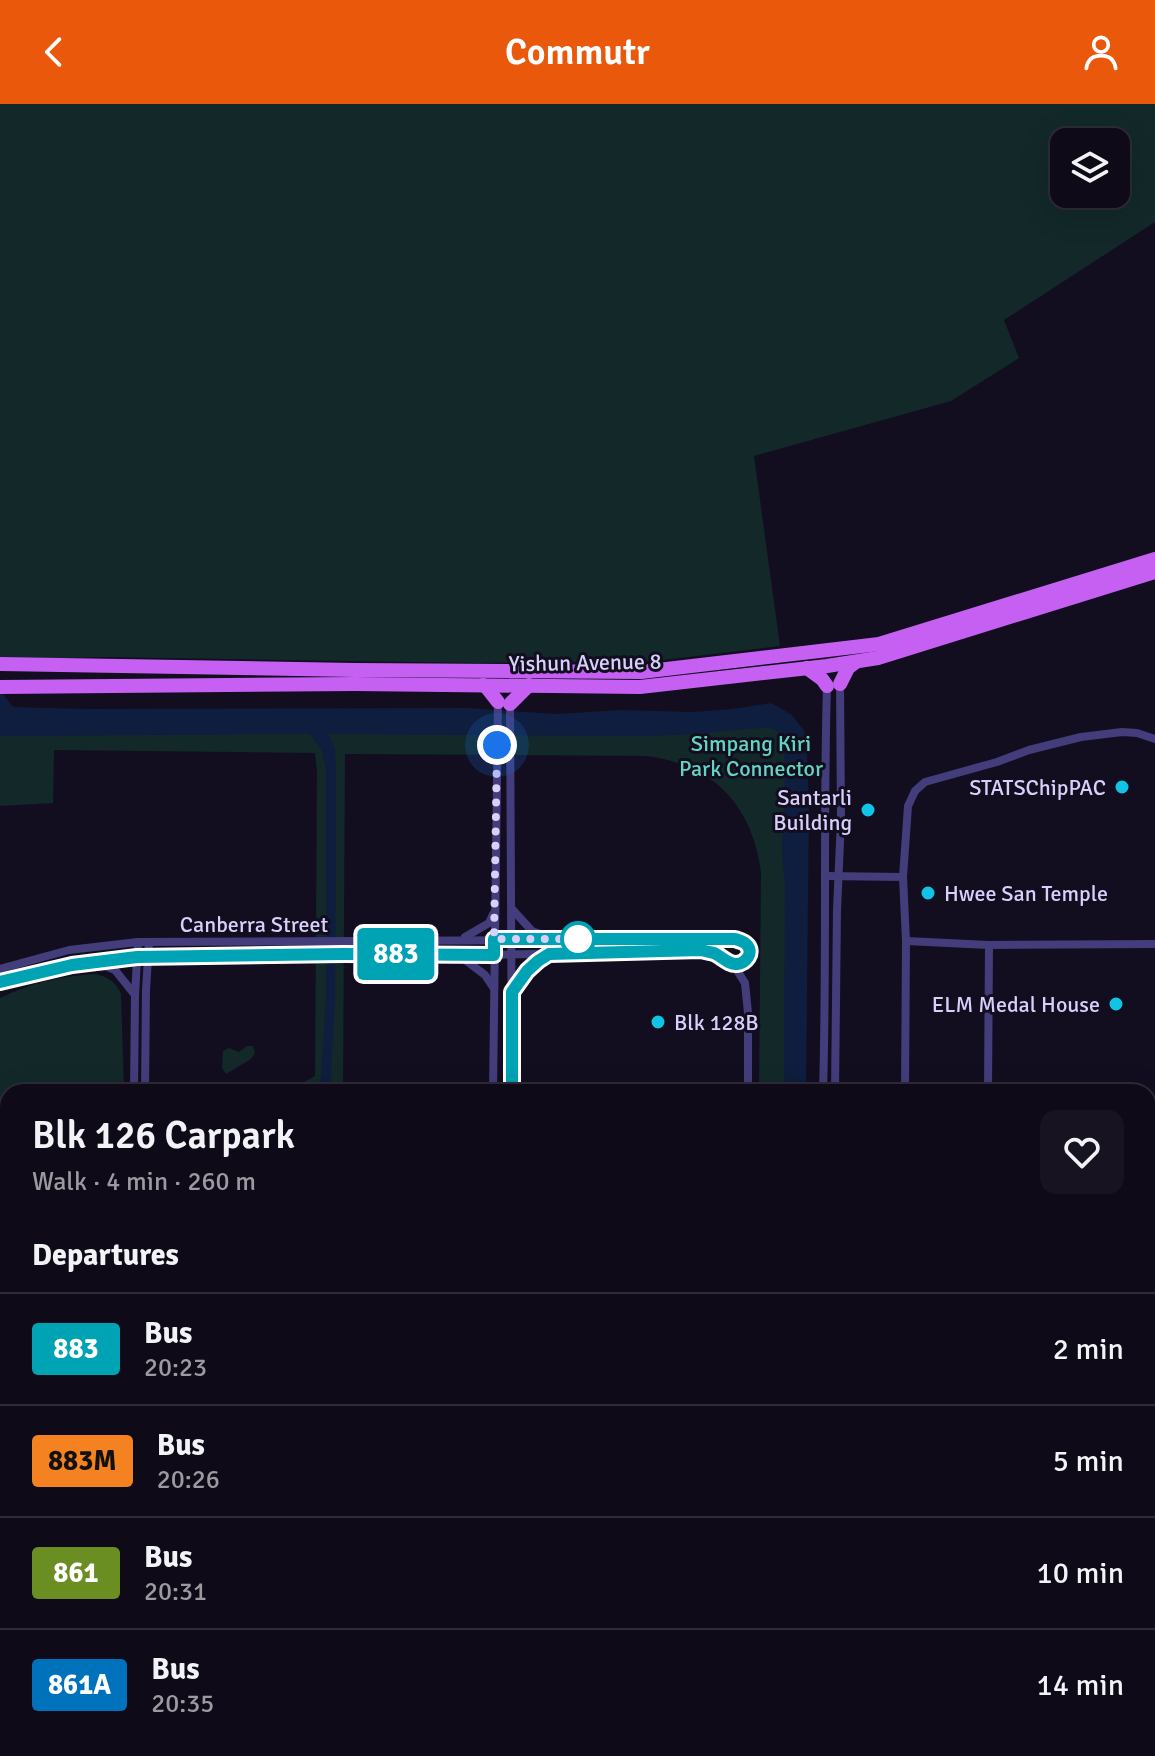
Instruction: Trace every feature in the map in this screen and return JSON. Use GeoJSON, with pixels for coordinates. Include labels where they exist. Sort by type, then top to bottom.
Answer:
{"type":"FeatureCollection","features":[{"type":"Feature","properties":{"kind":"main road","name":"Yishun Avenue 8"},"geometry":{"type":"LineString","coordinates":[[0,664],[640,687],[807,668],[1155,559]]}},
{"type":"Feature","properties":{"kind":"main road","name":"Yishun Avenue 8"},"geometry":{"type":"LineString","coordinates":[[0,687],[499,680],[833,658],[856,661],[878,658],[1155,572]]}},
{"type":"Feature","properties":{"kind":"main road"},"geometry":{"type":"LineString","coordinates":[[807,668],[833,685],[856,661]]}},
{"type":"Feature","properties":{"kind":"main road"},"geometry":{"type":"LineString","coordinates":[[499,680],[491,692],[504,703],[529,685]]}},
{"type":"Feature","properties":{"kind":"street"},"geometry":{"type":"LineString","coordinates":[[833,658],[841,819],[835,1084]]}},
{"type":"Feature","properties":{"kind":"street"},"geometry":{"type":"LineString","coordinates":[[499,680],[510,741],[512,1084]]}},
{"type":"Feature","properties":{"kind":"street"},"geometry":{"type":"LineString","coordinates":[[823,1084],[824,796],[833,685]]}},
{"type":"Feature","properties":{"kind":"street"},"geometry":{"type":"LineString","coordinates":[[493,1084],[497,741],[504,703]]}},
{"type":"Feature","properties":{"kind":"street"},"geometry":{"type":"LineString","coordinates":[[905,1084],[903,877],[908,806],[915,791],[925,782],[1081,737],[1122,732],[1155,739]]}},
{"type":"Feature","properties":{"kind":"street"},"geometry":{"type":"LineString","coordinates":[[825,876],[903,877]]}},
{"type":"Feature","properties":{"kind":"street"},"geometry":{"type":"LineString","coordinates":[[512,908],[532,931],[553,939]]}},
{"type":"Feature","properties":{"kind":"street"},"geometry":{"type":"LineString","coordinates":[[461,940],[489,923],[494,910]]}},
{"type":"Feature","properties":{"kind":"street","name":"Canberra Street"},"geometry":{"type":"LineString","coordinates":[[0,969],[69,950],[138,942],[735,939],[746,944],[750,951],[746,960],[739,964],[701,950],[494,955],[137,957],[72,965],[0,982]]}},
{"type":"Feature","properties":{"kind":"street"},"geometry":{"type":"LineString","coordinates":[[906,941],[989,945],[1155,944]]}},
{"type":"Feature","properties":{"kind":"street"},"geometry":{"type":"LineString","coordinates":[[134,1084],[138,942]]}},
{"type":"Feature","properties":{"kind":"street"},"geometry":{"type":"LineString","coordinates":[[145,1084],[149,942]]}},
{"type":"Feature","properties":{"kind":"street"},"geometry":{"type":"LineString","coordinates":[[988,1084],[989,945]]}},
{"type":"Feature","properties":{"kind":"street"},"geometry":{"type":"LineString","coordinates":[[457,954],[480,970],[494,988]]}},
{"type":"Feature","properties":{"kind":"street"},"geometry":{"type":"LineString","coordinates":[[512,992],[527,971],[549,954]]}},
{"type":"Feature","properties":{"kind":"street"},"geometry":{"type":"LineString","coordinates":[[94,961],[115,970],[135,995]]}},
{"type":"Feature","properties":{"kind":"street"},"geometry":{"type":"LineString","coordinates":[[733,964],[745,983],[748,1084]]}},
{"type":"Feature","properties":{"kind":"green space"},"geometry":{"type":"Polygon","coordinates":[[[0,104],[1155,104],[1155,222],[1004,320],[1019,358],[951,401],[754,456],[780,646],[655,661],[476,663],[104,657],[0,660],[0,104]]]}},
{"type":"Feature","properties":{"kind":"green space","name":"Simpang Kiri Park Connector"},"geometry":{"type":"Polygon","coordinates":[[[0,710],[21,723],[767,713],[795,736],[792,1084],[759,1084],[761,872],[756,848],[739,808],[726,792],[692,768],[647,756],[345,754],[343,1084],[300,1084],[315,1076],[315,753],[54,750],[53,803],[0,806],[0,710]]]}},
{"type":"Feature","properties":{"kind":"green space"},"geometry":{"type":"Polygon","coordinates":[[[96,974],[111,981],[121,994],[124,1084],[0,1084],[0,998],[23,988],[71,976],[96,974]]]}},
{"type":"Feature","properties":{"kind":"green space"},"geometry":{"type":"Polygon","coordinates":[[[253,1046],[255,1053],[251,1059],[226,1074],[222,1068],[223,1051],[229,1048],[239,1052],[253,1046]]]}},
{"type":"Feature","properties":{"kind":"water"},"geometry":{"type":"Polygon","coordinates":[[[0,690],[13,707],[84,709],[468,708],[555,714],[621,710],[692,712],[771,703],[792,715],[805,732],[807,752],[806,1084],[784,1084],[785,884],[782,852],[785,770],[782,740],[774,729],[634,736],[328,734],[335,748],[336,784],[335,998],[330,1084],[321,1084],[326,997],[326,769],[321,749],[310,734],[0,734],[0,690]]]}},
{"type":"Feature","properties":{"kind":"bus line","name":"883"},"geometry":{"type":"LineString","coordinates":[[0,982],[72,965],[137,957],[494,955],[494,939],[735,939],[749,948],[749,956],[739,964],[701,950],[549,954],[527,971],[512,992],[512,1084]]}},
{"type":"Feature","properties":{"kind":"place","name":"STATSChipPAC"},"geometry":{"type":"Point","coordinates":[1122,787]}},
{"type":"Feature","properties":{"kind":"place","name":"Santarli Building"},"geometry":{"type":"Point","coordinates":[868,810]}},
{"type":"Feature","properties":{"kind":"place","name":"Hwee San Temple"},"geometry":{"type":"Point","coordinates":[928,893]}},
{"type":"Feature","properties":{"kind":"place","name":"ELM Medal House"},"geometry":{"type":"Point","coordinates":[1116,1004]}},
{"type":"Feature","properties":{"kind":"place","name":"Blk 128B"},"geometry":{"type":"Point","coordinates":[658,1022]}},
{"type":"Feature","properties":{"kind":"route"},"geometry":{"type":"LineString","coordinates":[[497,745],[494,939],[584,939],[578,939]]}}]}
